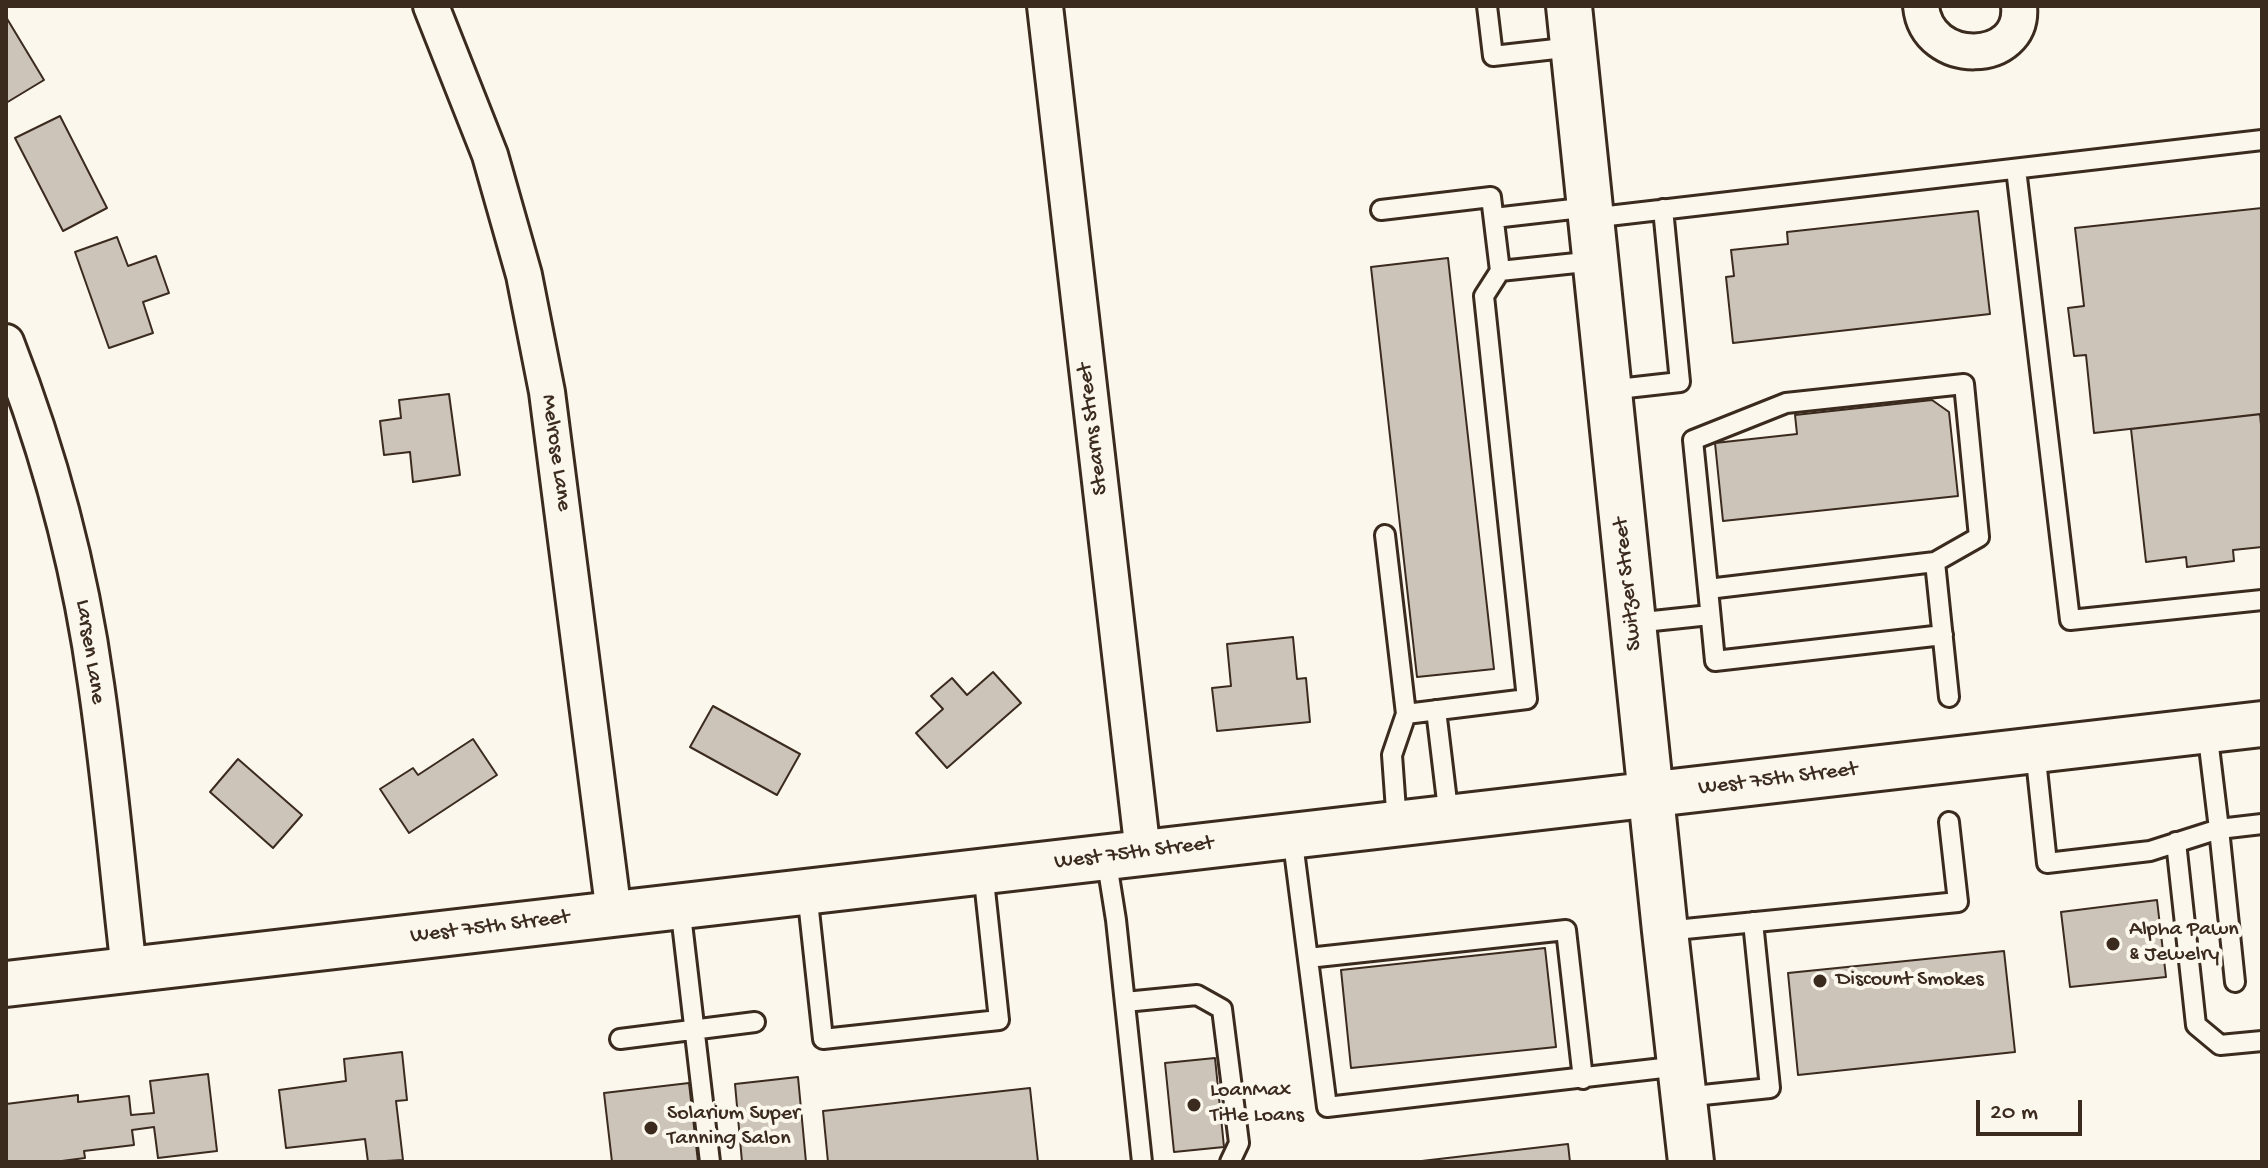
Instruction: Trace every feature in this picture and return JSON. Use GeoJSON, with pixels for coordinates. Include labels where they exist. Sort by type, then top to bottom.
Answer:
{"type":"FeatureCollection","features":[{"type":"Feature","properties":{"kind":"main road","name":"Switzer Street"},"geometry":{"type":"LineString","coordinates":[[1571,27],[1691,1162]]}},
{"type":"Feature","properties":{"kind":"main road","name":"West 75th Street"},"geometry":{"type":"LineString","coordinates":[[6,984],[2262,724]]}},
{"type":"Feature","properties":{"kind":"street","name":"Melrose Lane"},"geometry":{"type":"LineString","coordinates":[[431,6],[490,155],[524,275],[547,392],[614,914]]}},
{"type":"Feature","properties":{"kind":"street","name":"Stearns Street"},"geometry":{"type":"LineString","coordinates":[[1045,6],[1125,855]]}},
{"type":"Feature","properties":{"kind":"street"},"geometry":{"type":"LineString","coordinates":[[1921,6],[1922,18],[1933,37],[1952,49],[1975,52],[1993,48],[2008,39],[2018,25],[2019,6]]}},
{"type":"Feature","properties":{"kind":"street","name":"Larsen Lane"},"geometry":{"type":"LineString","coordinates":[[6,342],[29,402],[52,478],[81,597],[96,683],[129,970]]}},
{"type":"Feature","properties":{"kind":"lane"},"geometry":{"type":"LineString","coordinates":[[1487,6],[1493,56],[1571,27]]}},
{"type":"Feature","properties":{"kind":"lane"},"geometry":{"type":"LineString","coordinates":[[1494,218],[1663,209],[2262,140]]}},
{"type":"Feature","properties":{"kind":"lane"},"geometry":{"type":"LineString","coordinates":[[2016,169],[2070,620],[2262,600]]}},
{"type":"Feature","properties":{"kind":"lane"},"geometry":{"type":"LineString","coordinates":[[1381,210],[1491,197],[1500,271],[1484,296],[1527,699],[1406,714]]}},
{"type":"Feature","properties":{"kind":"lane"},"geometry":{"type":"LineString","coordinates":[[1609,390],[1680,382],[1663,209]]}},
{"type":"Feature","properties":{"kind":"lane"},"geometry":{"type":"LineString","coordinates":[[1500,271],[1595,261]]}},
{"type":"Feature","properties":{"kind":"lane"},"geometry":{"type":"LineString","coordinates":[[1708,589],[1935,562],[1979,537],[1964,384],[1786,403],[1693,440],[1715,661],[1943,635]]}},
{"type":"Feature","properties":{"kind":"lane"},"geometry":{"type":"LineString","coordinates":[[1385,535],[1406,714],[1392,755],[1397,824]]}},
{"type":"Feature","properties":{"kind":"lane"},"geometry":{"type":"LineString","coordinates":[[1935,562],[1949,697]]}},
{"type":"Feature","properties":{"kind":"lane"},"geometry":{"type":"LineString","coordinates":[[1633,623],[1710,615]]}},
{"type":"Feature","properties":{"kind":"lane"},"geometry":{"type":"LineString","coordinates":[[1436,710],[1449,818]]}},
{"type":"Feature","properties":{"kind":"lane"},"geometry":{"type":"LineString","coordinates":[[2207,730],[2235,982]]}},
{"type":"Feature","properties":{"kind":"lane"},"geometry":{"type":"LineString","coordinates":[[2035,750],[2047,863],[2150,851],[2219,829],[2262,824]]}},
{"type":"Feature","properties":{"kind":"lane"},"geometry":{"type":"LineString","coordinates":[[1665,931],[1958,902],[1949,822]]}},
{"type":"Feature","properties":{"kind":"lane"},"geometry":{"type":"LineString","coordinates":[[1292,835],[1327,1107],[1583,1079],[1682,1081],[1770,1088],[1753,922]]}},
{"type":"Feature","properties":{"kind":"lane"},"geometry":{"type":"LineString","coordinates":[[2176,842],[2196,1025],[2220,1045],[2262,1041]]}},
{"type":"Feature","properties":{"kind":"lane"},"geometry":{"type":"LineString","coordinates":[[1125,855],[1125,1002],[1142,1162]]}},
{"type":"Feature","properties":{"kind":"lane"},"geometry":{"type":"LineString","coordinates":[[807,892],[823,1039],[999,1020],[983,871]]}},
{"type":"Feature","properties":{"kind":"lane"},"geometry":{"type":"LineString","coordinates":[[680,906],[710,1162]]}},
{"type":"Feature","properties":{"kind":"lane"},"geometry":{"type":"LineString","coordinates":[[1308,958],[1566,930],[1583,1079]]}},
{"type":"Feature","properties":{"kind":"lane"},"geometry":{"type":"LineString","coordinates":[[1125,1002],[1197,995],[1222,1009],[1239,1143],[1230,1162]]}},
{"type":"Feature","properties":{"kind":"lane"},"geometry":{"type":"LineString","coordinates":[[620,1039],[755,1022]]}},
{"type":"Feature","properties":{"kind":"building"},"geometry":{"type":"Polygon","coordinates":[[[6,17],[44,80],[6,103],[6,17]]]}},
{"type":"Feature","properties":{"kind":"building"},"geometry":{"type":"Polygon","coordinates":[[[60,116],[107,208],[63,231],[15,138],[60,116]]]}},
{"type":"Feature","properties":{"kind":"building"},"geometry":{"type":"Polygon","coordinates":[[[2262,208],[2262,414],[2094,433],[2086,355],[2074,356],[2068,308],[2084,306],[2075,228],[2262,208]]]}},
{"type":"Feature","properties":{"kind":"building"},"geometry":{"type":"Polygon","coordinates":[[[1978,211],[1990,314],[1733,343],[1726,277],[1734,276],[1731,250],[1788,244],[1787,232],[1978,211]]]}},
{"type":"Feature","properties":{"kind":"building"},"geometry":{"type":"Polygon","coordinates":[[[117,237],[128,266],[156,256],[169,293],[143,302],[153,333],[109,348],[75,252],[117,237]]]}},
{"type":"Feature","properties":{"kind":"building"},"geometry":{"type":"Polygon","coordinates":[[[1448,258],[1494,669],[1417,677],[1371,267],[1448,258]]]}},
{"type":"Feature","properties":{"kind":"building"},"geometry":{"type":"Polygon","coordinates":[[[449,394],[460,475],[413,482],[410,452],[384,455],[380,421],[401,418],[399,400],[449,394]]]}},
{"type":"Feature","properties":{"kind":"building"},"geometry":{"type":"Polygon","coordinates":[[[1932,400],[1949,412],[1958,496],[1723,521],[1715,443],[1797,434],[1795,415],[1932,400]]]}},
{"type":"Feature","properties":{"kind":"building"},"geometry":{"type":"Polygon","coordinates":[[[2260,414],[2262,547],[2233,550],[2234,561],[2187,567],[2186,557],[2146,562],[2131,429],[2260,414]]]}},
{"type":"Feature","properties":{"kind":"building"},"geometry":{"type":"Polygon","coordinates":[[[1293,637],[1297,679],[1306,678],[1310,722],[1217,731],[1212,688],[1231,686],[1227,644],[1293,637]]]}},
{"type":"Feature","properties":{"kind":"building"},"geometry":{"type":"Polygon","coordinates":[[[993,672],[1021,703],[947,768],[916,733],[943,709],[931,696],[952,678],[967,695],[993,672]]]}},
{"type":"Feature","properties":{"kind":"building"},"geometry":{"type":"Polygon","coordinates":[[[713,706],[800,754],[777,795],[690,747],[713,706]]]}},
{"type":"Feature","properties":{"kind":"building"},"geometry":{"type":"Polygon","coordinates":[[[473,739],[497,775],[409,833],[380,789],[413,768],[418,775],[473,739]]]}},
{"type":"Feature","properties":{"kind":"building"},"geometry":{"type":"Polygon","coordinates":[[[238,759],[302,815],[273,848],[210,792],[238,759]]]}},
{"type":"Feature","properties":{"kind":"building","name":"Alpha Pawn & Jewelry"},"geometry":{"type":"Polygon","coordinates":[[[2157,900],[2166,977],[2070,987],[2061,912],[2157,900]]]}},
{"type":"Feature","properties":{"kind":"building"},"geometry":{"type":"Polygon","coordinates":[[[1545,948],[1556,1047],[1351,1068],[1341,970],[1545,948]]]}},
{"type":"Feature","properties":{"kind":"building"},"geometry":{"type":"Polygon","coordinates":[[[2004,951],[2015,1052],[1798,1075],[1788,973],[2004,951]]]}},
{"type":"Feature","properties":{"kind":"building"},"geometry":{"type":"Polygon","coordinates":[[[402,1052],[407,1100],[396,1101],[403,1160],[368,1162],[365,1139],[286,1148],[279,1090],[346,1081],[344,1059],[402,1052]]]}},
{"type":"Feature","properties":{"kind":"building","name":"LoanMax Title Loans"},"geometry":{"type":"Polygon","coordinates":[[[1215,1058],[1224,1147],[1174,1152],[1165,1063],[1215,1058]]]}},
{"type":"Feature","properties":{"kind":"building"},"geometry":{"type":"Polygon","coordinates":[[[208,1074],[217,1151],[158,1158],[154,1127],[132,1130],[134,1145],[84,1151],[85,1158],[54,1162],[6,1162],[6,1104],[78,1095],[78,1102],[129,1096],[131,1115],[154,1113],[150,1081],[208,1074]]]}},
{"type":"Feature","properties":{"kind":"building"},"geometry":{"type":"Polygon","coordinates":[[[798,1077],[806,1162],[742,1162],[735,1084],[798,1077]]]}},
{"type":"Feature","properties":{"kind":"building","name":"Solarium Super Tanning Salon"},"geometry":{"type":"Polygon","coordinates":[[[689,1083],[698,1162],[612,1162],[604,1093],[689,1083]]]}},
{"type":"Feature","properties":{"kind":"building"},"geometry":{"type":"Polygon","coordinates":[[[1030,1088],[1038,1162],[828,1162],[823,1111],[1030,1088]]]}},
{"type":"Feature","properties":{"kind":"building"},"geometry":{"type":"Polygon","coordinates":[[[1568,1144],[1570,1162],[1413,1162],[1568,1144]]]}},
{"type":"Feature","properties":{"kind":"place","name":"Alpha Pawn & Jewelry"},"geometry":{"type":"Point","coordinates":[2113,944]}},
{"type":"Feature","properties":{"kind":"place","name":"Discount Smokes"},"geometry":{"type":"Point","coordinates":[1820,981]}},
{"type":"Feature","properties":{"kind":"place","name":"LoanMax Title Loans"},"geometry":{"type":"Point","coordinates":[1194,1105]}},
{"type":"Feature","properties":{"kind":"place","name":"Solarium Super Tanning Salon"},"geometry":{"type":"Point","coordinates":[651,1128]}}]}
